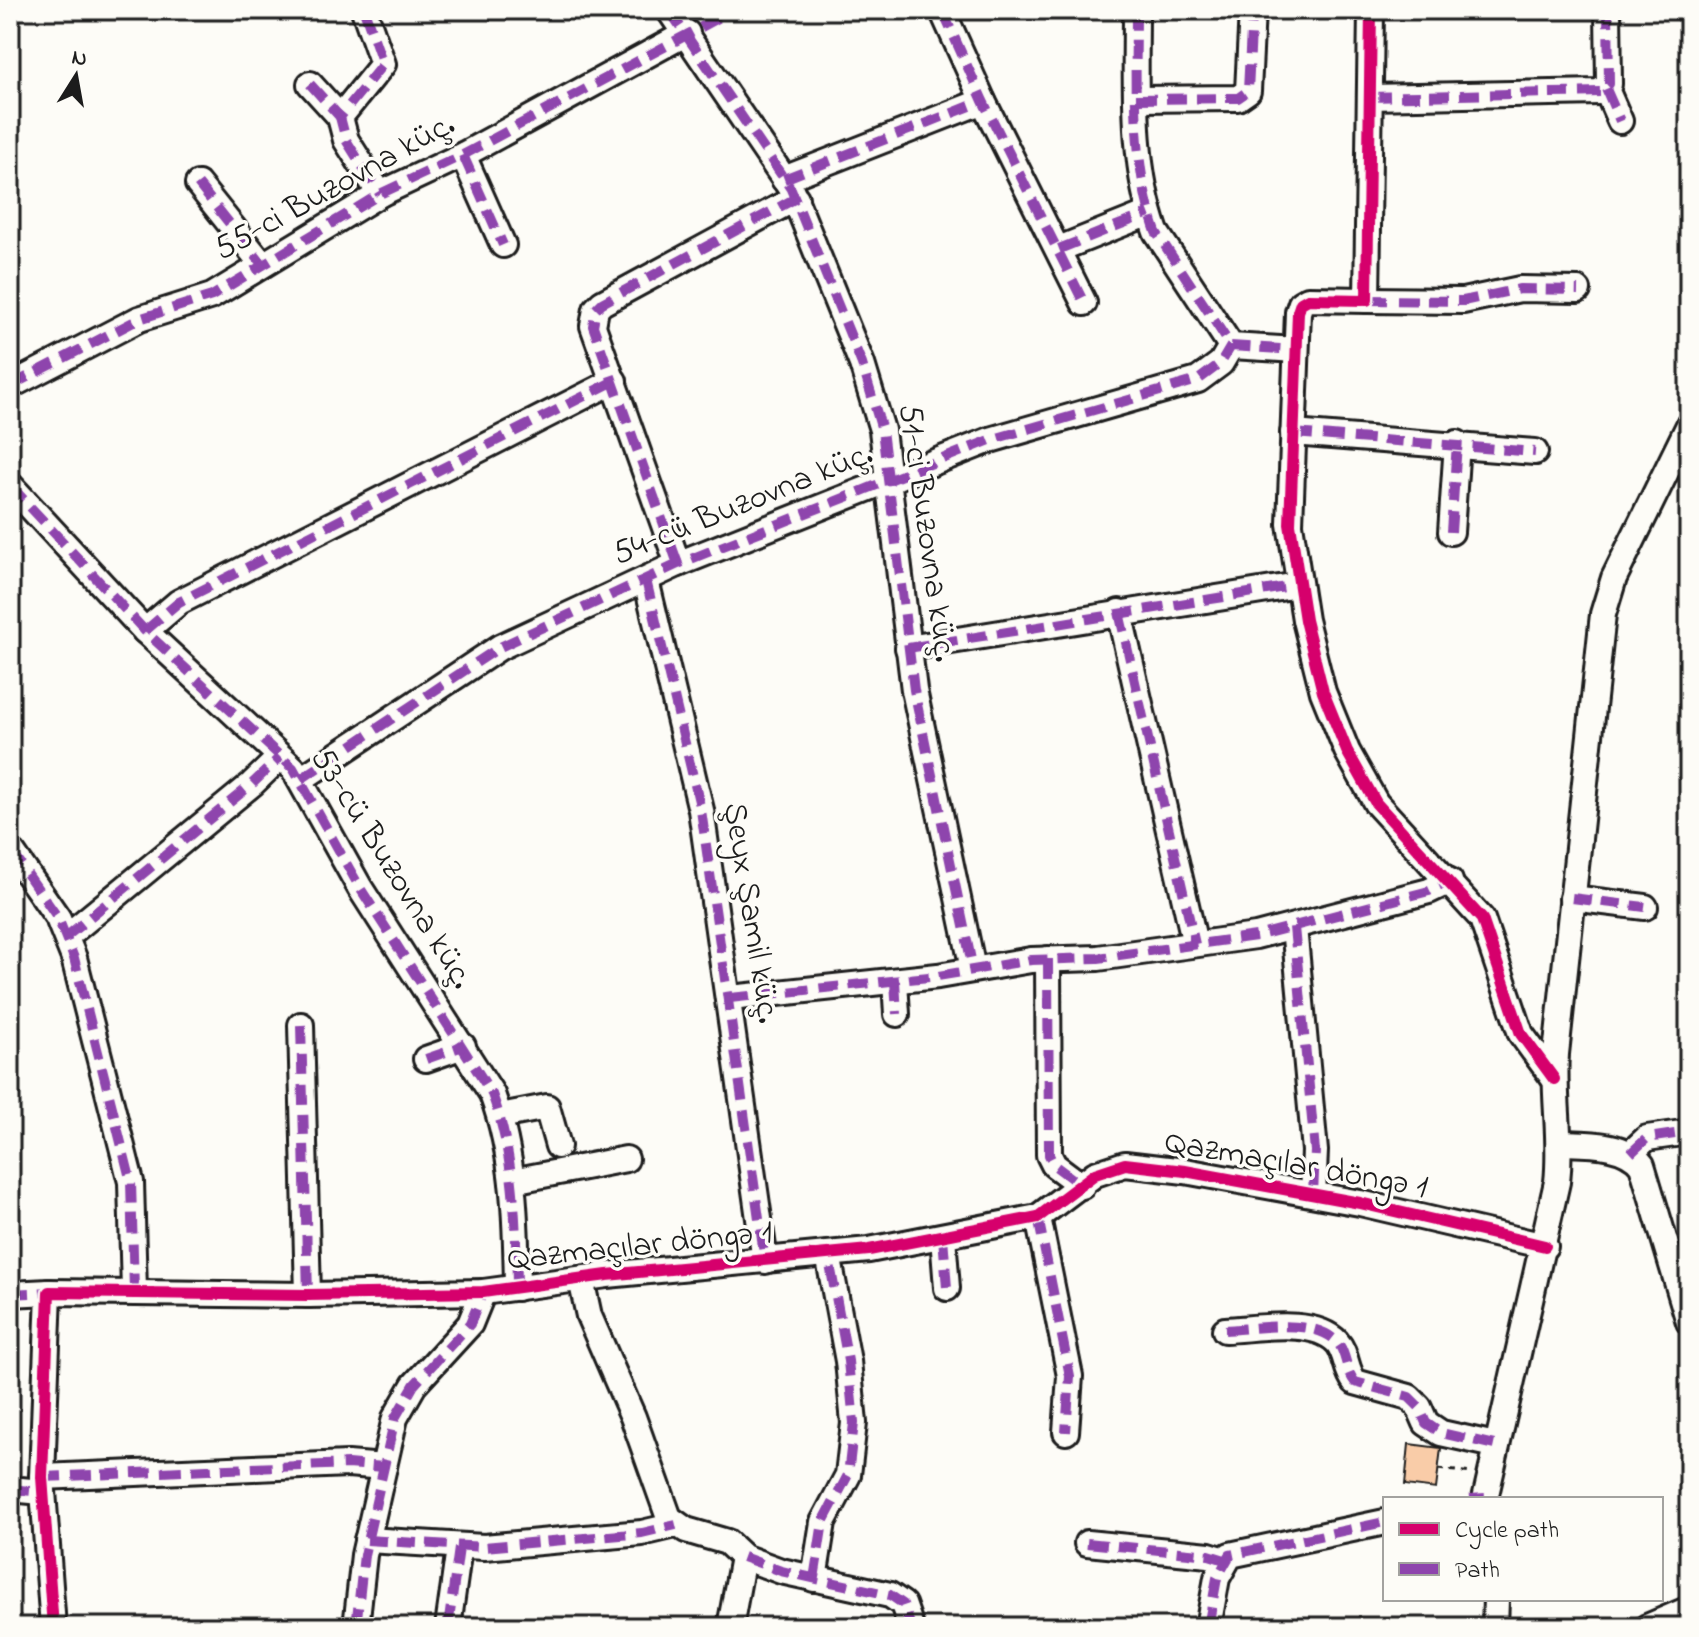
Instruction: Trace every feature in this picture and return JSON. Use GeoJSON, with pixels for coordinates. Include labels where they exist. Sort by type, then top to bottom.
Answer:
{"type":"FeatureCollection","features":[{"type":"Feature","properties":{"kind":"street"},"geometry":{"type":"LineString","coordinates":[[340,117],[383,64],[364,10]]}},
{"type":"Feature","properties":{"kind":"street","name":"51-ci Buzovna küç."},"geometry":{"type":"LineString","coordinates":[[669,10],[790,188],[872,393],[888,482],[908,648],[973,969]]}},
{"type":"Feature","properties":{"kind":"street"},"geometry":{"type":"LineString","coordinates":[[942,10],[983,101],[1084,303]]}},
{"type":"Feature","properties":{"kind":"street"},"geometry":{"type":"LineString","coordinates":[[1136,10],[1136,99],[1149,213],[1156,232],[1231,346],[1296,350]]}},
{"type":"Feature","properties":{"kind":"street"},"geometry":{"type":"LineString","coordinates":[[1136,99],[1238,98],[1248,91],[1252,10]]}},
{"type":"Feature","properties":{"kind":"street"},"geometry":{"type":"LineString","coordinates":[[1367,300],[1371,10]]}},
{"type":"Feature","properties":{"kind":"street"},"geometry":{"type":"LineString","coordinates":[[1608,10],[1606,89],[1620,121]]}},
{"type":"Feature","properties":{"kind":"street","name":"55-ci Buzovna küç."},"geometry":{"type":"LineString","coordinates":[[10,386],[139,319],[200,302],[380,194],[463,155],[687,33]]}},
{"type":"Feature","properties":{"kind":"street"},"geometry":{"type":"LineString","coordinates":[[310,84],[340,117],[346,140],[380,194]]}},
{"type":"Feature","properties":{"kind":"street"},"geometry":{"type":"LineString","coordinates":[[1370,97],[1600,92],[1606,89]]}},
{"type":"Feature","properties":{"kind":"street"},"geometry":{"type":"LineString","coordinates":[[678,564],[593,326],[596,309],[790,188],[983,101]]}},
{"type":"Feature","properties":{"kind":"street"},"geometry":{"type":"LineString","coordinates":[[463,155],[503,245]]}},
{"type":"Feature","properties":{"kind":"street"},"geometry":{"type":"LineString","coordinates":[[198,184],[262,264]]}},
{"type":"Feature","properties":{"kind":"street"},"geometry":{"type":"LineString","coordinates":[[1059,249],[1149,213]]}},
{"type":"Feature","properties":{"kind":"street"},"geometry":{"type":"LineString","coordinates":[[1554,1079],[1521,1034],[1482,919],[1376,803],[1347,751],[1323,692],[1298,585],[1289,498],[1301,303],[1308,299],[1463,301],[1520,289],[1578,290]]}},
{"type":"Feature","properties":{"kind":"street","name":"54-cü Buzovna küç."},"geometry":{"type":"LineString","coordinates":[[301,779],[532,629],[678,564],[1013,433],[1198,380],[1221,363],[1231,346]]}},
{"type":"Feature","properties":{"kind":"street"},"geometry":{"type":"LineString","coordinates":[[145,631],[179,602],[614,381]]}},
{"type":"Feature","properties":{"kind":"street"},"geometry":{"type":"LineString","coordinates":[[1482,1493],[1545,1246],[1560,1143],[1554,1079],[1608,593],[1689,425]]}},
{"type":"Feature","properties":{"kind":"street"},"geometry":{"type":"LineString","coordinates":[[1293,433],[1457,443],[1535,452]]}},
{"type":"Feature","properties":{"kind":"street"},"geometry":{"type":"LineString","coordinates":[[1451,532],[1457,443]]}},
{"type":"Feature","properties":{"kind":"street","name":"53-cü Buzovna küç."},"geometry":{"type":"LineString","coordinates":[[10,485],[145,631],[301,779],[360,888],[492,1094],[500,1116],[512,1181],[517,1288]]}},
{"type":"Feature","properties":{"kind":"street","name":"Şeyx Şamil küç."},"geometry":{"type":"LineString","coordinates":[[646,580],[701,810],[765,1261]]}},
{"type":"Feature","properties":{"kind":"street"},"geometry":{"type":"LineString","coordinates":[[908,648],[1298,585]]}},
{"type":"Feature","properties":{"kind":"street"},"geometry":{"type":"LineString","coordinates":[[1119,612],[1195,944]]}},
{"type":"Feature","properties":{"kind":"street"},"geometry":{"type":"LineString","coordinates":[[67,936],[280,757]]}},
{"type":"Feature","properties":{"kind":"street"},"geometry":{"type":"LineString","coordinates":[[10,849],[67,936],[131,1182],[134,1291]]}},
{"type":"Feature","properties":{"kind":"street"},"geometry":{"type":"LineString","coordinates":[[730,998],[895,981],[1048,959],[1098,958],[1195,944],[1294,927],[1429,891],[1450,881]]}},
{"type":"Feature","properties":{"kind":"street"},"geometry":{"type":"LineString","coordinates":[[1572,898],[1645,907]]}},
{"type":"Feature","properties":{"kind":"street"},"geometry":{"type":"LineString","coordinates":[[1294,927],[1315,1151],[1313,1194]]}},
{"type":"Feature","properties":{"kind":"street"},"geometry":{"type":"LineString","coordinates":[[1048,959],[1049,1155],[1054,1165],[1082,1186]]}},
{"type":"Feature","properties":{"kind":"street"},"geometry":{"type":"LineString","coordinates":[[895,981],[897,1014]]}},
{"type":"Feature","properties":{"kind":"street"},"geometry":{"type":"LineString","coordinates":[[301,1025],[308,1295]]}},
{"type":"Feature","properties":{"kind":"street"},"geometry":{"type":"LineString","coordinates":[[426,1059],[463,1046]]}},
{"type":"Feature","properties":{"kind":"street"},"geometry":{"type":"LineString","coordinates":[[500,1116],[547,1107],[558,1146]]}},
{"type":"Feature","properties":{"kind":"street"},"geometry":{"type":"LineString","coordinates":[[1631,1153],[1647,1138],[1689,1132]]}},
{"type":"Feature","properties":{"kind":"street"},"geometry":{"type":"LineString","coordinates":[[1560,1143],[1631,1153],[1645,1171],[1689,1322]]}},
{"type":"Feature","properties":{"kind":"street"},"geometry":{"type":"LineString","coordinates":[[512,1181],[626,1159]]}},
{"type":"Feature","properties":{"kind":"street","name":"Qazmaçılar döngə 1"},"geometry":{"type":"LineString","coordinates":[[10,1294],[134,1291],[308,1295],[483,1292],[828,1254],[943,1237],[1038,1217],[1103,1169],[1125,1164],[1185,1171],[1313,1194],[1545,1246]]}},
{"type":"Feature","properties":{"kind":"street"},"geometry":{"type":"LineString","coordinates":[[1038,1217],[1070,1376],[1066,1432]]}},
{"type":"Feature","properties":{"kind":"street"},"geometry":{"type":"LineString","coordinates":[[943,1237],[947,1288]]}},
{"type":"Feature","properties":{"kind":"street"},"geometry":{"type":"LineString","coordinates":[[814,1579],[823,1522],[848,1475],[854,1423],[848,1361],[828,1254]]}},
{"type":"Feature","properties":{"kind":"street"},"geometry":{"type":"LineString","coordinates":[[581,1279],[589,1316],[633,1417],[662,1506],[676,1525]]}},
{"type":"Feature","properties":{"kind":"street"},"geometry":{"type":"LineString","coordinates":[[49,1292],[42,1485],[53,1627]]}},
{"type":"Feature","properties":{"kind":"street"},"geometry":{"type":"LineString","coordinates":[[356,1627],[367,1540],[401,1403],[470,1324],[483,1292]]}},
{"type":"Feature","properties":{"kind":"street"},"geometry":{"type":"LineString","coordinates":[[1225,1330],[1291,1328],[1330,1336],[1343,1350],[1355,1382],[1409,1397],[1426,1423],[1441,1433],[1495,1445]]}},
{"type":"Feature","properties":{"kind":"street"},"geometry":{"type":"LineString","coordinates":[[10,1489],[348,1464],[384,1467]]}},
{"type":"Feature","properties":{"kind":"street"},"geometry":{"type":"LineString","coordinates":[[1208,1627],[1217,1578],[1225,1560],[1239,1552],[1383,1522]]}},
{"type":"Feature","properties":{"kind":"street"},"geometry":{"type":"LineString","coordinates":[[367,1540],[459,1548],[642,1533],[676,1525],[727,1542],[743,1557],[814,1579],[890,1595],[903,1604],[911,1627]]}},
{"type":"Feature","properties":{"kind":"street"},"geometry":{"type":"LineString","coordinates":[[1087,1543],[1209,1555],[1225,1560]]}},
{"type":"Feature","properties":{"kind":"street"},"geometry":{"type":"LineString","coordinates":[[448,1627],[459,1548]]}},
{"type":"Feature","properties":{"kind":"street"},"geometry":{"type":"LineString","coordinates":[[730,1627],[743,1557]]}},
{"type":"Feature","properties":{"kind":"street"},"geometry":{"type":"LineString","coordinates":[[1495,1627],[1496,1601]]}},
{"type":"Feature","properties":{"kind":"street"},"geometry":{"type":"LineString","coordinates":[[1647,1627],[1689,1609]]}},
{"type":"Feature","properties":{"kind":"path"},"geometry":{"type":"LineString","coordinates":[[1438,1469],[1482,1493]]}},
{"type":"Feature","properties":{"kind":"building"},"geometry":{"type":"Polygon","coordinates":[[[1409,1444],[1441,1448],[1436,1489],[1405,1485],[1409,1444]]]}},
{"type":"Feature","properties":{"kind":"marked path"},"geometry":{"type":"LineString","coordinates":[[364,10],[383,64],[340,117],[346,140],[380,194]]}},
{"type":"Feature","properties":{"kind":"marked path"},"geometry":{"type":"LineString","coordinates":[[669,10],[791,189],[862,364],[882,430],[914,690],[973,969]]}},
{"type":"Feature","properties":{"kind":"marked path"},"geometry":{"type":"LineString","coordinates":[[10,386],[139,319],[212,296],[380,194],[463,155],[733,10]]}},
{"type":"Feature","properties":{"kind":"marked path"},"geometry":{"type":"LineString","coordinates":[[942,10],[983,101],[1084,303]]}},
{"type":"Feature","properties":{"kind":"marked path"},"geometry":{"type":"LineString","coordinates":[[1136,10],[1139,150],[1142,178],[1156,232],[1231,346],[1296,350]]}},
{"type":"Feature","properties":{"kind":"marked path"},"geometry":{"type":"LineString","coordinates":[[1136,99],[1238,98],[1248,91],[1252,10]]}},
{"type":"Feature","properties":{"kind":"marked path"},"geometry":{"type":"LineString","coordinates":[[1370,97],[1600,92],[1609,84],[1608,10]]}},
{"type":"Feature","properties":{"kind":"marked path"},"geometry":{"type":"LineString","coordinates":[[310,84],[340,117]]}},
{"type":"Feature","properties":{"kind":"marked path"},"geometry":{"type":"LineString","coordinates":[[1606,89],[1620,121]]}},
{"type":"Feature","properties":{"kind":"marked path"},"geometry":{"type":"LineString","coordinates":[[784,179],[983,101]]}},
{"type":"Feature","properties":{"kind":"marked path"},"geometry":{"type":"LineString","coordinates":[[463,155],[503,245]]}},
{"type":"Feature","properties":{"kind":"marked path"},"geometry":{"type":"LineString","coordinates":[[198,184],[262,264]]}},
{"type":"Feature","properties":{"kind":"marked path"},"geometry":{"type":"LineString","coordinates":[[678,564],[593,326],[596,309],[796,198]]}},
{"type":"Feature","properties":{"kind":"marked path"},"geometry":{"type":"LineString","coordinates":[[1059,249],[1149,213]]}},
{"type":"Feature","properties":{"kind":"marked path"},"geometry":{"type":"LineString","coordinates":[[1367,300],[1463,301],[1520,289],[1578,290]]}},
{"type":"Feature","properties":{"kind":"marked path"},"geometry":{"type":"LineString","coordinates":[[301,779],[500,647],[678,564],[990,440],[1198,380],[1221,363],[1231,346]]}},
{"type":"Feature","properties":{"kind":"marked path"},"geometry":{"type":"LineString","coordinates":[[145,631],[179,602],[614,381]]}},
{"type":"Feature","properties":{"kind":"marked path"},"geometry":{"type":"LineString","coordinates":[[1293,433],[1535,452]]}},
{"type":"Feature","properties":{"kind":"marked path"},"geometry":{"type":"LineString","coordinates":[[1451,532],[1457,443]]}},
{"type":"Feature","properties":{"kind":"marked path"},"geometry":{"type":"LineString","coordinates":[[10,485],[145,631],[293,768],[360,888],[492,1094],[510,1166],[517,1288]]}},
{"type":"Feature","properties":{"kind":"marked path"},"geometry":{"type":"LineString","coordinates":[[646,580],[701,810],[765,1261]]}},
{"type":"Feature","properties":{"kind":"marked path"},"geometry":{"type":"LineString","coordinates":[[908,648],[1298,585]]}},
{"type":"Feature","properties":{"kind":"marked path"},"geometry":{"type":"LineString","coordinates":[[1119,612],[1195,944]]}},
{"type":"Feature","properties":{"kind":"marked path"},"geometry":{"type":"LineString","coordinates":[[67,936],[252,784],[280,757]]}},
{"type":"Feature","properties":{"kind":"marked path"},"geometry":{"type":"LineString","coordinates":[[10,849],[58,918],[74,958],[131,1182],[134,1291]]}},
{"type":"Feature","properties":{"kind":"marked path"},"geometry":{"type":"LineString","coordinates":[[730,998],[938,976],[1031,960],[1098,958],[1256,936],[1429,891],[1450,881]]}},
{"type":"Feature","properties":{"kind":"marked path"},"geometry":{"type":"LineString","coordinates":[[1572,898],[1645,907]]}},
{"type":"Feature","properties":{"kind":"marked path"},"geometry":{"type":"LineString","coordinates":[[1294,927],[1315,1151],[1313,1194]]}},
{"type":"Feature","properties":{"kind":"marked path"},"geometry":{"type":"LineString","coordinates":[[1048,959],[1049,1155],[1054,1165],[1082,1186]]}},
{"type":"Feature","properties":{"kind":"marked path"},"geometry":{"type":"LineString","coordinates":[[895,981],[897,1014]]}},
{"type":"Feature","properties":{"kind":"marked path"},"geometry":{"type":"LineString","coordinates":[[301,1025],[308,1295]]}},
{"type":"Feature","properties":{"kind":"marked path"},"geometry":{"type":"LineString","coordinates":[[426,1059],[463,1046]]}},
{"type":"Feature","properties":{"kind":"marked path"},"geometry":{"type":"LineString","coordinates":[[1631,1153],[1647,1138],[1689,1132]]}},
{"type":"Feature","properties":{"kind":"marked path"},"geometry":{"type":"LineString","coordinates":[[1038,1217],[1070,1376],[1066,1432]]}},
{"type":"Feature","properties":{"kind":"marked path"},"geometry":{"type":"LineString","coordinates":[[943,1237],[947,1288]]}},
{"type":"Feature","properties":{"kind":"marked path"},"geometry":{"type":"LineString","coordinates":[[814,1579],[823,1522],[848,1475],[854,1423],[848,1361],[828,1254]]}},
{"type":"Feature","properties":{"kind":"marked path"},"geometry":{"type":"LineString","coordinates":[[10,1294],[49,1292]]}},
{"type":"Feature","properties":{"kind":"marked path"},"geometry":{"type":"LineString","coordinates":[[356,1627],[364,1555],[395,1418],[414,1385],[470,1324],[483,1292]]}},
{"type":"Feature","properties":{"kind":"marked path"},"geometry":{"type":"LineString","coordinates":[[1225,1330],[1284,1326],[1314,1329],[1327,1334],[1340,1346],[1355,1382],[1409,1397],[1419,1407],[1426,1423],[1441,1433],[1495,1445]]}},
{"type":"Feature","properties":{"kind":"marked path"},"geometry":{"type":"LineString","coordinates":[[42,1477],[348,1464],[384,1467]]}},
{"type":"Feature","properties":{"kind":"marked path"},"geometry":{"type":"LineString","coordinates":[[10,1489],[42,1492]]}},
{"type":"Feature","properties":{"kind":"marked path"},"geometry":{"type":"LineString","coordinates":[[1208,1627],[1217,1578],[1230,1555],[1383,1522]]}},
{"type":"Feature","properties":{"kind":"marked path"},"geometry":{"type":"LineString","coordinates":[[367,1540],[484,1547],[642,1533],[676,1525]]}},
{"type":"Feature","properties":{"kind":"marked path"},"geometry":{"type":"LineString","coordinates":[[1087,1543],[1209,1555],[1225,1560]]}},
{"type":"Feature","properties":{"kind":"marked path"},"geometry":{"type":"LineString","coordinates":[[448,1627],[459,1548]]}},
{"type":"Feature","properties":{"kind":"marked path"},"geometry":{"type":"LineString","coordinates":[[743,1557],[781,1571],[890,1595],[903,1604],[911,1627]]}},
{"type":"Feature","properties":{"kind":"cycle path"},"geometry":{"type":"LineString","coordinates":[[1371,10],[1367,300],[1308,299],[1301,303],[1298,312],[1290,524],[1305,620],[1323,692],[1347,751],[1376,803],[1482,919],[1521,1034],[1554,1079]]}},
{"type":"Feature","properties":{"kind":"cycle path"},"geometry":{"type":"LineString","coordinates":[[53,1627],[42,1477],[49,1292],[308,1295],[483,1292],[607,1275],[869,1250],[1038,1217],[1095,1174],[1125,1164],[1185,1171],[1360,1203],[1545,1246]]}}]}
